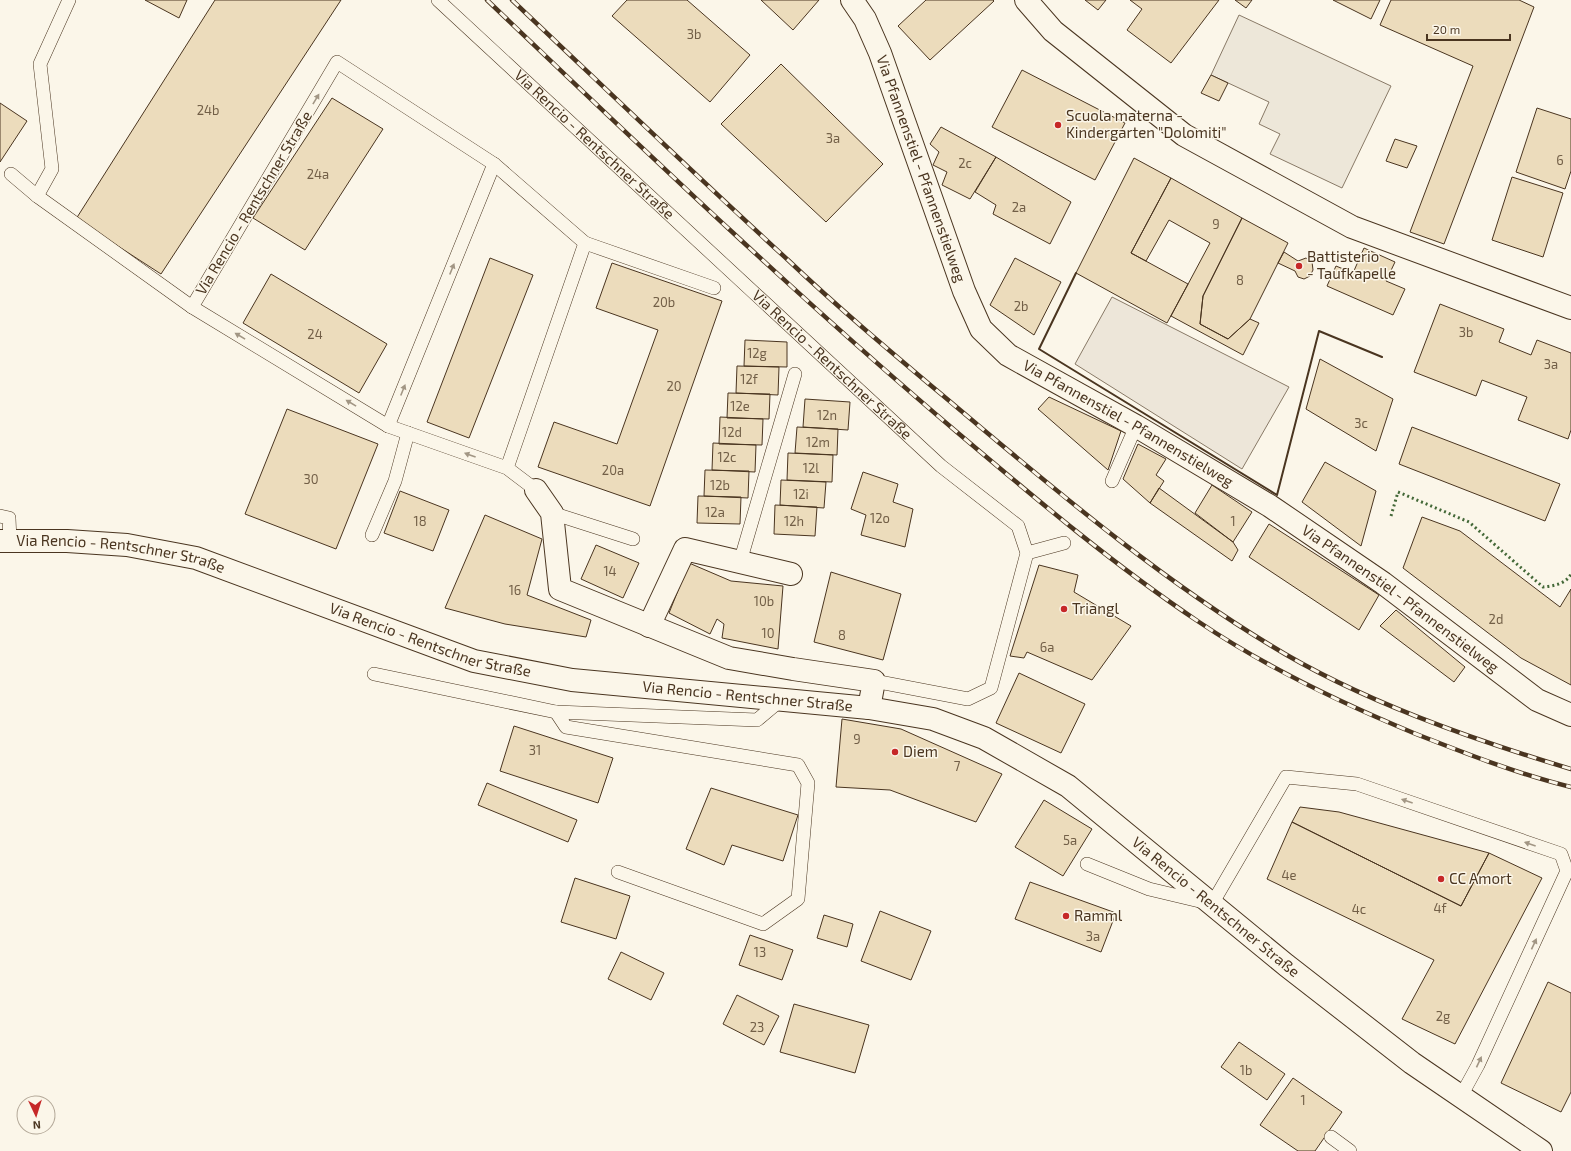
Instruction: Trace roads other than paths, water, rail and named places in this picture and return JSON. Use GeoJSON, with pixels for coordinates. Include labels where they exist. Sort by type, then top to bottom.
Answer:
{"type":"FeatureCollection","features":[{"type":"Feature","properties":{"kind":"street","name":"Via Pfannenstiel - Pfannenstielweg"},"geometry":{"type":"LineString","coordinates":[[852,0],[865,20],[880,53],[964,291],[981,329],[1008,355],[1136,426],[1270,506],[1383,583],[1537,700],[1571,715]]}},
{"type":"Feature","properties":{"kind":"street"},"geometry":{"type":"LineString","coordinates":[[1026,0],[1053,31],[1184,135],[1352,227],[1571,308]]}},
{"type":"Feature","properties":{"kind":"street","name":"Via Rencio - Rentschner Straße"},"geometry":{"type":"LineString","coordinates":[[536,490],[552,513],[560,589],[729,658],[874,681],[869,708]]}},
{"type":"Feature","properties":{"kind":"street","name":"Via Rencio - Rentschner Straße"},"geometry":{"type":"LineString","coordinates":[[5,541],[67,541],[127,545],[196,558],[474,661],[572,680],[782,698],[869,708],[933,719],[984,738],[1068,786],[1286,964],[1400,1053],[1541,1151]]}},
{"type":"Feature","properties":{"kind":"street"},"geometry":{"type":"LineString","coordinates":[[649,626],[685,549],[792,574]]}},
{"type":"Feature","properties":{"kind":"lane"},"geometry":{"type":"LineString","coordinates":[[37,196],[52,169],[40,64],[69,0]]}},
{"type":"Feature","properties":{"kind":"lane","name":"Via Rencio - Rentschner Straße"},"geometry":{"type":"LineString","coordinates":[[438,0],[941,466],[1018,526],[1027,553],[991,688],[968,699],[874,681]]}},
{"type":"Feature","properties":{"kind":"lane","name":"Via Rencio - Rentschner Straße"},"geometry":{"type":"LineString","coordinates":[[536,490],[507,468],[388,426],[192,307],[337,62],[494,164],[585,243]]}},
{"type":"Feature","properties":{"kind":"lane"},"geometry":{"type":"LineString","coordinates":[[388,426],[494,164]]}},
{"type":"Feature","properties":{"kind":"lane"},"geometry":{"type":"LineString","coordinates":[[11,174],[37,196],[192,307]]}},
{"type":"Feature","properties":{"kind":"lane"},"geometry":{"type":"LineString","coordinates":[[507,468],[585,243],[714,288]]}},
{"type":"Feature","properties":{"kind":"lane"},"geometry":{"type":"LineString","coordinates":[[740,562],[795,374]]}},
{"type":"Feature","properties":{"kind":"lane"},"geometry":{"type":"LineString","coordinates":[[1112,481],[1136,426]]}},
{"type":"Feature","properties":{"kind":"lane"},"geometry":{"type":"LineString","coordinates":[[372,535],[395,481],[408,433]]}},
{"type":"Feature","properties":{"kind":"lane"},"geometry":{"type":"LineString","coordinates":[[552,513],[633,539]]}},
{"type":"Feature","properties":{"kind":"lane"},"geometry":{"type":"LineString","coordinates":[[0,516],[9,518],[5,541]]}},
{"type":"Feature","properties":{"kind":"lane"},"geometry":{"type":"LineString","coordinates":[[1027,553],[1064,544]]}},
{"type":"Feature","properties":{"kind":"lane"},"geometry":{"type":"LineString","coordinates":[[374,674],[556,712],[757,720],[782,698]]}},
{"type":"Feature","properties":{"kind":"lane"},"geometry":{"type":"LineString","coordinates":[[556,712],[566,727],[798,765],[808,783],[798,899],[763,924],[618,872]]}},
{"type":"Feature","properties":{"kind":"lane"},"geometry":{"type":"LineString","coordinates":[[1087,864],[1149,890],[1212,904],[1286,777],[1357,784],[1561,854],[1567,871],[1478,1065],[1461,1096]]}},
{"type":"Feature","properties":{"kind":"lane"},"geometry":{"type":"LineString","coordinates":[[1331,1137],[1350,1151]]}},
{"type":"Feature","properties":{"kind":"railway"},"geometry":{"type":"LineString","coordinates":[[487,0],[719,220],[837,328],[897,381],[1046,507],[1136,578],[1199,622],[1251,655],[1332,697],[1416,734],[1473,756],[1512,770],[1571,787]]}},
{"type":"Feature","properties":{"kind":"railway"},"geometry":{"type":"LineString","coordinates":[[512,0],[834,303],[1049,484],[1157,569],[1231,621],[1304,665],[1341,683],[1378,700],[1455,731],[1571,769]]}},
{"type":"Feature","properties":{"kind":"place","name":"Scuola materna - Kindergarten \"Dolomiti\""},"geometry":{"type":"Point","coordinates":[1058,125]}},
{"type":"Feature","properties":{"kind":"place","name":"Battisterio - Taufkapelle"},"geometry":{"type":"Point","coordinates":[1299,266]}},
{"type":"Feature","properties":{"kind":"place","name":"Triangl"},"geometry":{"type":"Point","coordinates":[1064,609]}},
{"type":"Feature","properties":{"kind":"place","name":"Diem"},"geometry":{"type":"Point","coordinates":[895,752]}},
{"type":"Feature","properties":{"kind":"place","name":"CC Amort"},"geometry":{"type":"Point","coordinates":[1441,879]}},
{"type":"Feature","properties":{"kind":"place","name":"Ramml"},"geometry":{"type":"Point","coordinates":[1066,916]}}]}
